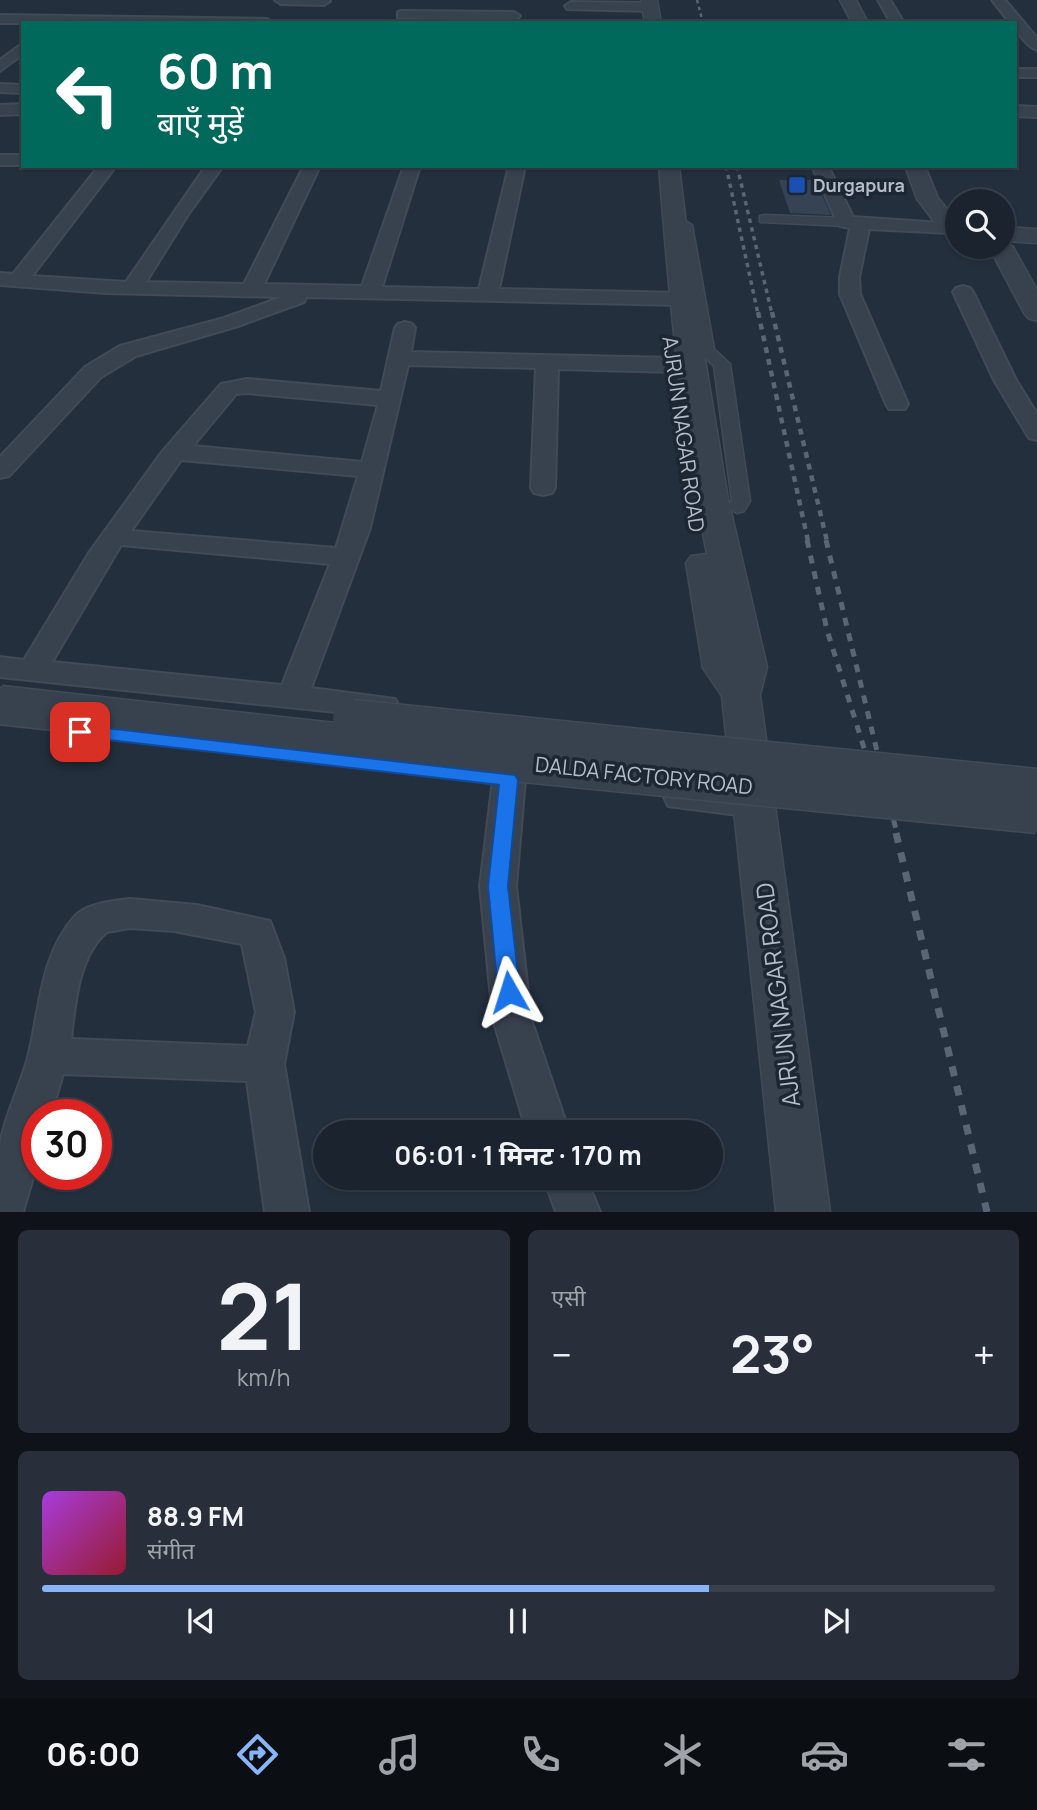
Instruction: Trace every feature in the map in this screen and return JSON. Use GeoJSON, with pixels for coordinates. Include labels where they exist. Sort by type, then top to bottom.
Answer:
{"type":"FeatureCollection","features":[{"type":"Feature","properties":{"kind":"street"},"geometry":{"type":"LineString","coordinates":[[281,0],[324,0]]}},
{"type":"Feature","properties":{"kind":"street"},"geometry":{"type":"LineString","coordinates":[[312,15],[324,0]]}},
{"type":"Feature","properties":{"kind":"street"},"geometry":{"type":"LineString","coordinates":[[410,0],[400,19],[514,16]]}},
{"type":"Feature","properties":{"kind":"street"},"geometry":{"type":"LineString","coordinates":[[848,0],[859,21]]}},
{"type":"Feature","properties":{"kind":"street"},"geometry":{"type":"LineString","coordinates":[[884,0],[897,21]]}},
{"type":"Feature","properties":{"kind":"street"},"geometry":{"type":"LineString","coordinates":[[998,0],[1012,21]]}},
{"type":"Feature","properties":{"kind":"street"},"geometry":{"type":"LineString","coordinates":[[571,21],[571,3],[644,10]]}},
{"type":"Feature","properties":{"kind":"street"},"geometry":{"type":"LineString","coordinates":[[0,19],[147,21]]}},
{"type":"Feature","properties":{"kind":"street"},"geometry":{"type":"LineString","coordinates":[[1017,28],[1033,52]]}},
{"type":"Feature","properties":{"kind":"street"},"geometry":{"type":"LineString","coordinates":[[0,67],[19,43]]}},
{"type":"Feature","properties":{"kind":"street"},"geometry":{"type":"LineString","coordinates":[[1017,73],[1037,73]]}},
{"type":"Feature","properties":{"kind":"street"},"geometry":{"type":"LineString","coordinates":[[0,88],[21,89]]}},
{"type":"Feature","properties":{"kind":"street"},"geometry":{"type":"LineString","coordinates":[[0,110],[21,109]]}},
{"type":"Feature","properties":{"kind":"street"},"geometry":{"type":"LineString","coordinates":[[1017,111],[1037,113]]}},
{"type":"Feature","properties":{"kind":"street"},"geometry":{"type":"LineString","coordinates":[[0,120],[21,120]]}},
{"type":"Feature","properties":{"kind":"street"},"geometry":{"type":"LineString","coordinates":[[2,162],[21,160]]}},
{"type":"Feature","properties":{"kind":"street"},"geometry":{"type":"LineString","coordinates":[[9,279],[106,168]]}},
{"type":"Feature","properties":{"kind":"street"},"geometry":{"type":"LineString","coordinates":[[132,288],[181,212],[214,168]]}},
{"type":"Feature","properties":{"kind":"street"},"geometry":{"type":"LineString","coordinates":[[251,290],[311,168]]}},
{"type":"Feature","properties":{"kind":"street"},"geometry":{"type":"LineString","coordinates":[[370,292],[411,168]]}},
{"type":"Feature","properties":{"kind":"street"},"geometry":{"type":"LineString","coordinates":[[488,294],[517,168]]}},
{"type":"Feature","properties":{"kind":"street","name":"AJRUN NAGAR ROAD"},"geometry":{"type":"LineString","coordinates":[[649,168],[678,225],[674,299],[712,499],[748,667],[741,695],[803,1212]]}},
{"type":"Feature","properties":{"kind":"street","name":"AJRUN NAGAR ROAD"},"geometry":{"type":"LineString","coordinates":[[669,168],[674,365],[691,498],[722,668],[741,695]]}},
{"type":"Feature","properties":{"kind":"street"},"geometry":{"type":"LineString","coordinates":[[821,168],[853,223],[859,245],[848,284],[850,294],[897,404]]}},
{"type":"Feature","properties":{"kind":"street"},"geometry":{"type":"LineString","coordinates":[[916,168],[928,200],[945,219]]}},
{"type":"Feature","properties":{"kind":"street"},"geometry":{"type":"LineString","coordinates":[[765,219],[945,228]]}},
{"type":"Feature","properties":{"kind":"street"},"geometry":{"type":"LineString","coordinates":[[678,225],[706,351],[722,364],[741,501],[737,508]]}},
{"type":"Feature","properties":{"kind":"street"},"geometry":{"type":"LineString","coordinates":[[1015,238],[1037,236]]}},
{"type":"Feature","properties":{"kind":"street"},"geometry":{"type":"LineString","coordinates":[[1015,253],[1037,281]]}},
{"type":"Feature","properties":{"kind":"street"},"geometry":{"type":"LineString","coordinates":[[1013,259],[1037,313]]}},
{"type":"Feature","properties":{"kind":"street"},"geometry":{"type":"LineString","coordinates":[[9,279],[132,288],[674,299]]}},
{"type":"Feature","properties":{"kind":"street"},"geometry":{"type":"LineString","coordinates":[[0,471],[93,372],[128,351],[230,321],[315,291]]}},
{"type":"Feature","properties":{"kind":"street"},"geometry":{"type":"LineString","coordinates":[[963,292],[1005,380],[1037,432]]}},
{"type":"Feature","properties":{"kind":"street"},"geometry":{"type":"LineString","coordinates":[[293,696],[357,528],[405,328]]}},
{"type":"Feature","properties":{"kind":"street"},"geometry":{"type":"LineString","coordinates":[[399,358],[674,365]]}},
{"type":"Feature","properties":{"kind":"street"},"geometry":{"type":"LineString","coordinates":[[543,488],[547,361]]}},
{"type":"Feature","properties":{"kind":"street"},"geometry":{"type":"LineString","coordinates":[[16,676],[174,452],[229,389],[247,386],[390,399]]}},
{"type":"Feature","properties":{"kind":"street"},"geometry":{"type":"LineString","coordinates":[[174,452],[373,470]]}},
{"type":"Feature","properties":{"kind":"street"},"geometry":{"type":"LineString","coordinates":[[114,537],[345,557]]}},
{"type":"Feature","properties":{"kind":"street"},"geometry":{"type":"LineString","coordinates":[[0,667],[16,676],[293,696],[748,745]]}},
{"type":"Feature","properties":{"kind":"street","name":"DALDA FACTORY ROAD"},"geometry":{"type":"LineString","coordinates":[[16,676],[529,738],[1037,788]]}},
{"type":"Feature","properties":{"kind":"street","name":"DALDA FACTORY ROAD"},"geometry":{"type":"LineString","coordinates":[[0,705],[515,762],[1037,814]]}},
{"type":"Feature","properties":{"kind":"street"},"geometry":{"type":"LineString","coordinates":[[0,723],[754,805]]}},
{"type":"Feature","properties":{"kind":"street"},"geometry":{"type":"LineString","coordinates":[[509,780],[498,886],[512,1019],[544,1120]]}},
{"type":"Feature","properties":{"kind":"street"},"geometry":{"type":"LineString","coordinates":[[1,1212],[48,1056],[59,988],[78,942],[91,922],[108,916],[127,914],[188,918],[257,932],[275,1012],[264,1064],[287,1212]]}},
{"type":"Feature","properties":{"kind":"street"},"geometry":{"type":"LineString","coordinates":[[48,1056],[264,1064]]}},
{"type":"Feature","properties":{"kind":"street"},"geometry":{"type":"LineString","coordinates":[[570,1190],[578,1212]]}},
{"type":"Feature","properties":{"kind":"building"},"geometry":{"type":"Polygon","coordinates":[[[779,180],[815,180],[831,215],[790,213],[779,180]]]}},
{"type":"Feature","properties":{"kind":"railway"},"geometry":{"type":"LineString","coordinates":[[697,0],[702,21]]}},
{"type":"Feature","properties":{"kind":"railway"},"geometry":{"type":"LineString","coordinates":[[726,168],[758,314]]}},
{"type":"Feature","properties":{"kind":"railway"},"geometry":{"type":"LineString","coordinates":[[737,168],[772,314]]}},
{"type":"Feature","properties":{"kind":"railway"},"geometry":{"type":"LineString","coordinates":[[758,312],[808,541]]}},
{"type":"Feature","properties":{"kind":"railway"},"geometry":{"type":"LineString","coordinates":[[772,312],[827,541]]}},
{"type":"Feature","properties":{"kind":"railway"},"geometry":{"type":"LineString","coordinates":[[807,540],[827,630],[875,783]]}},
{"type":"Feature","properties":{"kind":"railway"},"geometry":{"type":"LineString","coordinates":[[826,540],[897,834]]}},
{"type":"Feature","properties":{"kind":"railway"},"geometry":{"type":"LineString","coordinates":[[896,833],[987,1212]]}},
{"type":"Feature","properties":{"kind":"place","name":"Durgapura"},"geometry":{"type":"Point","coordinates":[797,185]}},
{"type":"Feature","properties":{"kind":"route"},"geometry":{"type":"LineString","coordinates":[[80,732],[509,780],[498,886],[509,992]]}}]}
